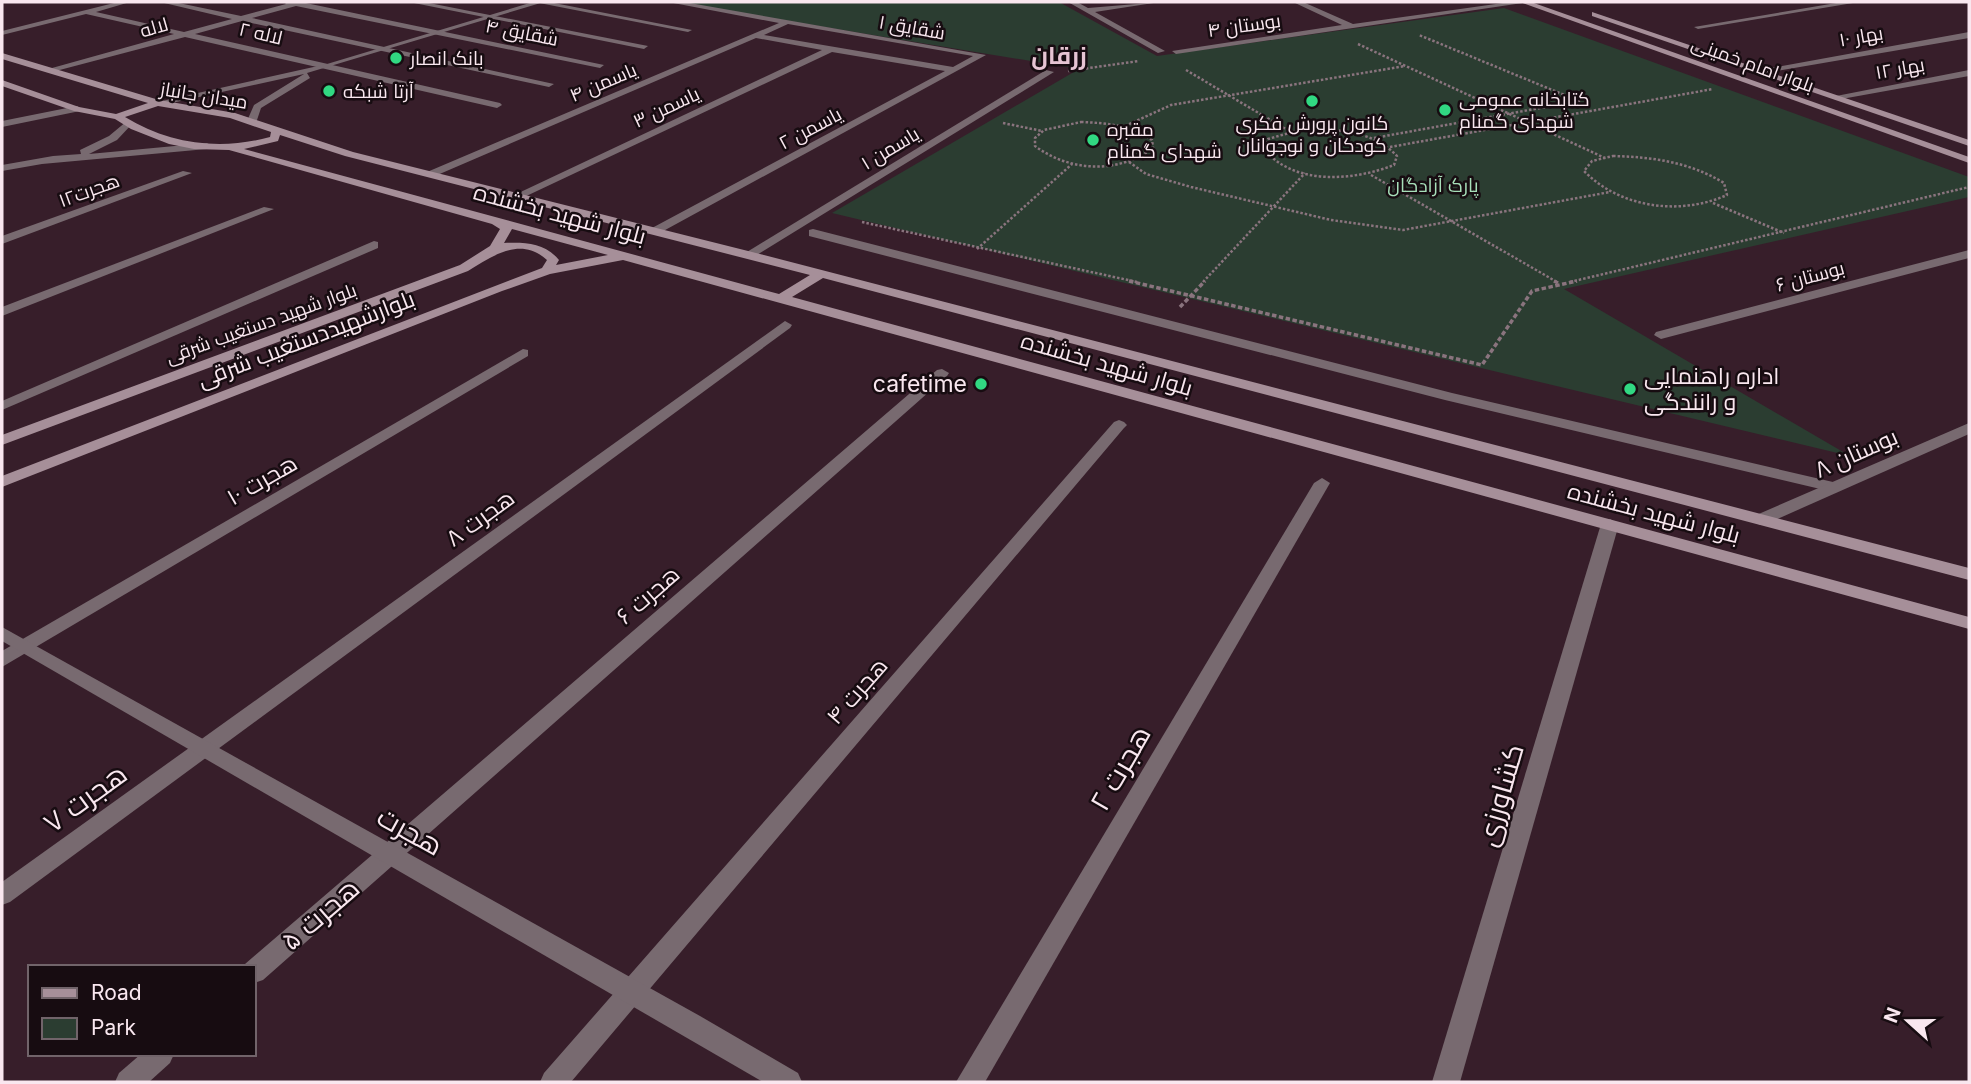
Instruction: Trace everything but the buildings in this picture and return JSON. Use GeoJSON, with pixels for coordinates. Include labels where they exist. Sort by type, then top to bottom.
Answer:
{"type":"FeatureCollection","features":[{"type":"Feature","properties":{"kind":"main road","name":"بلوار امام خمینی"},"geometry":{"type":"LineString","coordinates":[[1525,2],[1969,160]]}},
{"type":"Feature","properties":{"kind":"main road","name":"بلوار امام خمینی"},"geometry":{"type":"LineString","coordinates":[[1584,10],[1969,144]]}},
{"type":"Feature","properties":{"kind":"main road"},"geometry":{"type":"LineString","coordinates":[[2,56],[159,103]]}},
{"type":"Feature","properties":{"kind":"main road"},"geometry":{"type":"LineString","coordinates":[[2,83],[123,121]]}},
{"type":"Feature","properties":{"kind":"main road","name":"میدان جانباز"},"geometry":{"type":"LineString","coordinates":[[159,103],[252,121],[277,131],[274,139],[233,149],[167,139],[123,121],[125,112],[159,103]]}},
{"type":"Feature","properties":{"kind":"main road","name":"بلوار شهید بخشنده"},"geometry":{"type":"LineString","coordinates":[[277,131],[516,197],[656,231],[1969,574]]}},
{"type":"Feature","properties":{"kind":"main road","name":"بلوار شهید بخشنده"},"geometry":{"type":"LineString","coordinates":[[233,149],[1969,623]]}},
{"type":"Feature","properties":{"kind":"main road"},"geometry":{"type":"LineString","coordinates":[[495,220],[507,228],[495,248]]}},
{"type":"Feature","properties":{"kind":"main road"},"geometry":{"type":"LineString","coordinates":[[495,248],[521,247],[543,251],[553,260],[547,271]]}},
{"type":"Feature","properties":{"kind":"main road","name":"بلوار شهید دستغیب شرقی"},"geometry":{"type":"LineString","coordinates":[[2,440],[464,268],[495,248]]}},
{"type":"Feature","properties":{"kind":"main road","name":"بلوارشهیددستغیب شرقی"},"geometry":{"type":"LineString","coordinates":[[2,482],[547,271],[631,256]]}},
{"type":"Feature","properties":{"kind":"main road"},"geometry":{"type":"LineString","coordinates":[[782,298],[821,274]]}},
{"type":"Feature","properties":{"kind":"street"},"geometry":{"type":"LineString","coordinates":[[2,33],[126,2]]}},
{"type":"Feature","properties":{"kind":"street"},"geometry":{"type":"LineString","coordinates":[[164,2],[549,84]]}},
{"type":"Feature","properties":{"kind":"street","name":"لاله"},"geometry":{"type":"LineString","coordinates":[[55,70],[295,2]]}},
{"type":"Feature","properties":{"kind":"street","name":"شقایق ۴"},"geometry":{"type":"LineString","coordinates":[[295,2],[600,65]]}},
{"type":"Feature","properties":{"kind":"street"},"geometry":{"type":"LineString","coordinates":[[412,2],[644,46]]}},
{"type":"Feature","properties":{"kind":"street"},"geometry":{"type":"LineString","coordinates":[[505,12],[526,2]]}},
{"type":"Feature","properties":{"kind":"street"},"geometry":{"type":"LineString","coordinates":[[159,103],[329,66],[539,2],[688,30]]}},
{"type":"Feature","properties":{"kind":"street","name":"شقایق ۱"},"geometry":{"type":"LineString","coordinates":[[672,2],[982,55]]}},
{"type":"Feature","properties":{"kind":"street"},"geometry":{"type":"LineString","coordinates":[[1072,2],[1161,51]]}},
{"type":"Feature","properties":{"kind":"street"},"geometry":{"type":"LineString","coordinates":[[1088,10],[1156,2]]}},
{"type":"Feature","properties":{"kind":"street"},"geometry":{"type":"LineString","coordinates":[[1297,2],[1351,26]]}},
{"type":"Feature","properties":{"kind":"street","name":"بوستان ۴"},"geometry":{"type":"LineString","coordinates":[[1176,51],[1525,2]]}},
{"type":"Feature","properties":{"kind":"street"},"geometry":{"type":"LineString","coordinates":[[1698,27],[1855,2]]}},
{"type":"Feature","properties":{"kind":"street","name":"لاله ۲"},"geometry":{"type":"LineString","coordinates":[[86,12],[497,105]]}},
{"type":"Feature","properties":{"kind":"street","name":"یاسمن ۴"},"geometry":{"type":"LineString","coordinates":[[432,174],[787,22]]}},
{"type":"Feature","properties":{"kind":"street","name":"بهار ۱۰"},"geometry":{"type":"LineString","coordinates":[[1759,71],[1969,35]]}},
{"type":"Feature","properties":{"kind":"street"},"geometry":{"type":"LineString","coordinates":[[756,36],[954,70]]}},
{"type":"Feature","properties":{"kind":"street","name":"یاسمن ۳"},"geometry":{"type":"LineString","coordinates":[[516,197],[831,49]]}},
{"type":"Feature","properties":{"kind":"street","name":"یاسمن ۲"},"geometry":{"type":"LineString","coordinates":[[656,231],[982,55]]}},
{"type":"Feature","properties":{"kind":"street"},"geometry":{"type":"LineString","coordinates":[[252,121],[257,107],[329,66]]}},
{"type":"Feature","properties":{"kind":"street","name":"یاسمن ۱"},"geometry":{"type":"LineString","coordinates":[[748,255],[1049,72]]}},
{"type":"Feature","properties":{"kind":"street","name":"بهار ۱۲"},"geometry":{"type":"LineString","coordinates":[[1836,97],[1969,73]]}},
{"type":"Feature","properties":{"kind":"street"},"geometry":{"type":"LineString","coordinates":[[2,124],[77,108]]}},
{"type":"Feature","properties":{"kind":"street"},"geometry":{"type":"LineString","coordinates":[[2,168],[82,153],[113,138],[123,121]]}},
{"type":"Feature","properties":{"kind":"street"},"geometry":{"type":"LineString","coordinates":[[43,161],[207,146]]}},
{"type":"Feature","properties":{"kind":"street","name":"هجرت۱۲"},"geometry":{"type":"LineString","coordinates":[[2,240],[187,173]]}},
{"type":"Feature","properties":{"kind":"street"},"geometry":{"type":"LineString","coordinates":[[2,312],[268,209]]}},
{"type":"Feature","properties":{"kind":"street"},"geometry":{"type":"LineString","coordinates":[[813,233],[1450,397],[1833,488]]}},
{"type":"Feature","properties":{"kind":"street"},"geometry":{"type":"LineString","coordinates":[[2,406],[374,245]]}},
{"type":"Feature","properties":{"kind":"street","name":"بوستان ۶"},"geometry":{"type":"LineString","coordinates":[[1661,335],[1969,254]]}},
{"type":"Feature","properties":{"kind":"street","name":"هجرت ۸"},"geometry":{"type":"LineString","coordinates":[[203,750],[785,326]]}},
{"type":"Feature","properties":{"kind":"street","name":"هجرت ۱۰"},"geometry":{"type":"LineString","coordinates":[[2,660],[523,353]]}},
{"type":"Feature","properties":{"kind":"street","name":"هجرت ۶"},"geometry":{"type":"LineString","coordinates":[[387,855],[942,373]]}},
{"type":"Feature","properties":{"kind":"street","name":"هجرت ۴"},"geometry":{"type":"LineString","coordinates":[[554,1082],[1119,425]]}},
{"type":"Feature","properties":{"kind":"street","name":"بوستان ۸"},"geometry":{"type":"LineString","coordinates":[[1760,520],[1969,428]]}},
{"type":"Feature","properties":{"kind":"street","name":"هجرت ۲"},"geometry":{"type":"LineString","coordinates":[[970,1082],[1322,483]]}},
{"type":"Feature","properties":{"kind":"street","name":"کشاورزی"},"geometry":{"type":"LineString","coordinates":[[1446,1082],[1610,524]]}},
{"type":"Feature","properties":{"kind":"street","name":"هجرت"},"geometry":{"type":"LineString","coordinates":[[2,633],[387,855],[633,990],[788,1082]]}},
{"type":"Feature","properties":{"kind":"street","name":"هجرت ۷"},"geometry":{"type":"LineString","coordinates":[[2,895],[203,750]]}},
{"type":"Feature","properties":{"kind":"street","name":"هجرت ۵"},"geometry":{"type":"LineString","coordinates":[[256,970],[387,855]]}},
{"type":"Feature","properties":{"kind":"street"},"geometry":{"type":"LineString","coordinates":[[129,1082],[159,1056]]}},
{"type":"Feature","properties":{"kind":"path"},"geometry":{"type":"LineString","coordinates":[[1374,138],[1580,102],[1387,21]]}},
{"type":"Feature","properties":{"kind":"path"},"geometry":{"type":"LineString","coordinates":[[1328,29],[1605,158]]}},
{"type":"Feature","properties":{"kind":"path"},"geometry":{"type":"LineString","coordinates":[[1178,64],[1289,131]]}},
{"type":"Feature","properties":{"kind":"path"},"geometry":{"type":"LineString","coordinates":[[1125,126],[1171,105],[1406,66]]}},
{"type":"Feature","properties":{"kind":"path"},"geometry":{"type":"LineString","coordinates":[[1390,147],[1754,83]]}},
{"type":"Feature","properties":{"kind":"path"},"geometry":{"type":"LineString","coordinates":[[1104,123],[1125,126],[1152,140],[1153,148],[1145,156],[1129,162],[1107,165],[1073,163],[1043,155],[1035,146],[1035,138],[1044,130],[1060,125],[1104,123]]}},
{"type":"Feature","properties":{"kind":"path"},"geometry":{"type":"LineString","coordinates":[[1327,129],[1374,138],[1390,147],[1397,156],[1394,165],[1370,174],[1332,177],[1305,173],[1275,162],[1267,157],[1262,148],[1268,139],[1289,131],[1327,129]]}},
{"type":"Feature","properties":{"kind":"path"},"geometry":{"type":"LineString","coordinates":[[1643,156],[1676,161],[1705,171],[1724,183],[1727,195],[1713,203],[1685,207],[1650,204],[1610,192],[1592,183],[1584,171],[1592,162],[1605,158],[1643,156]]}},
{"type":"Feature","properties":{"kind":"path"},"geometry":{"type":"LineString","coordinates":[[1129,162],[1157,177],[1275,207],[1331,220],[1403,230],[1610,192]]}},
{"type":"Feature","properties":{"kind":"path"},"geometry":{"type":"LineString","coordinates":[[953,269],[1073,163]]}},
{"type":"Feature","properties":{"kind":"path"},"geometry":{"type":"LineString","coordinates":[[1167,324],[1190,294],[1305,173]]}},
{"type":"Feature","properties":{"kind":"path"},"geometry":{"type":"LineString","coordinates":[[1370,174],[1561,285]]}},
{"type":"Feature","properties":{"kind":"path"},"geometry":{"type":"LineString","coordinates":[[858,221],[1190,294],[1482,365],[1532,291],[1785,233],[1969,187]]}},
{"type":"Feature","properties":{"kind":"path"},"geometry":{"type":"LineString","coordinates":[[1713,203],[1785,233]]}},
{"type":"Feature","properties":{"kind":"green space","name":"پارک آزادگان"},"geometry":{"type":"Polygon","coordinates":[[[673,2],[1059,2],[1157,56],[1504,8],[1969,177],[1969,197],[1564,289],[1850,456],[832,213],[1079,69],[673,2]]]}},
{"type":"Feature","properties":{"kind":"place","name":"بانک انصار"},"geometry":{"type":"Point","coordinates":[396,58]}},
{"type":"Feature","properties":{"kind":"place","name":"آرتا شبکه"},"geometry":{"type":"Point","coordinates":[329,91]}},
{"type":"Feature","properties":{"kind":"place","name":"کانون پرورش فکری کودکان و نوجوانان"},"geometry":{"type":"Point","coordinates":[1312,101]}},
{"type":"Feature","properties":{"kind":"place","name":"کتابخانه عمومی شهدای گمنام"},"geometry":{"type":"Point","coordinates":[1445,110]}},
{"type":"Feature","properties":{"kind":"place","name":"مقبره شهدای گمنام"},"geometry":{"type":"Point","coordinates":[1093,140]}},
{"type":"Feature","properties":{"kind":"place","name":"cafetime"},"geometry":{"type":"Point","coordinates":[981,384]}},
{"type":"Feature","properties":{"kind":"place","name":"اداره راهنمایی و رانندگی"},"geometry":{"type":"Point","coordinates":[1630,389]}},
{"type":"Feature","properties":{"kind":"district","name":"زرقان"},"geometry":{"type":"Point","coordinates":[1059,56]}}]}
